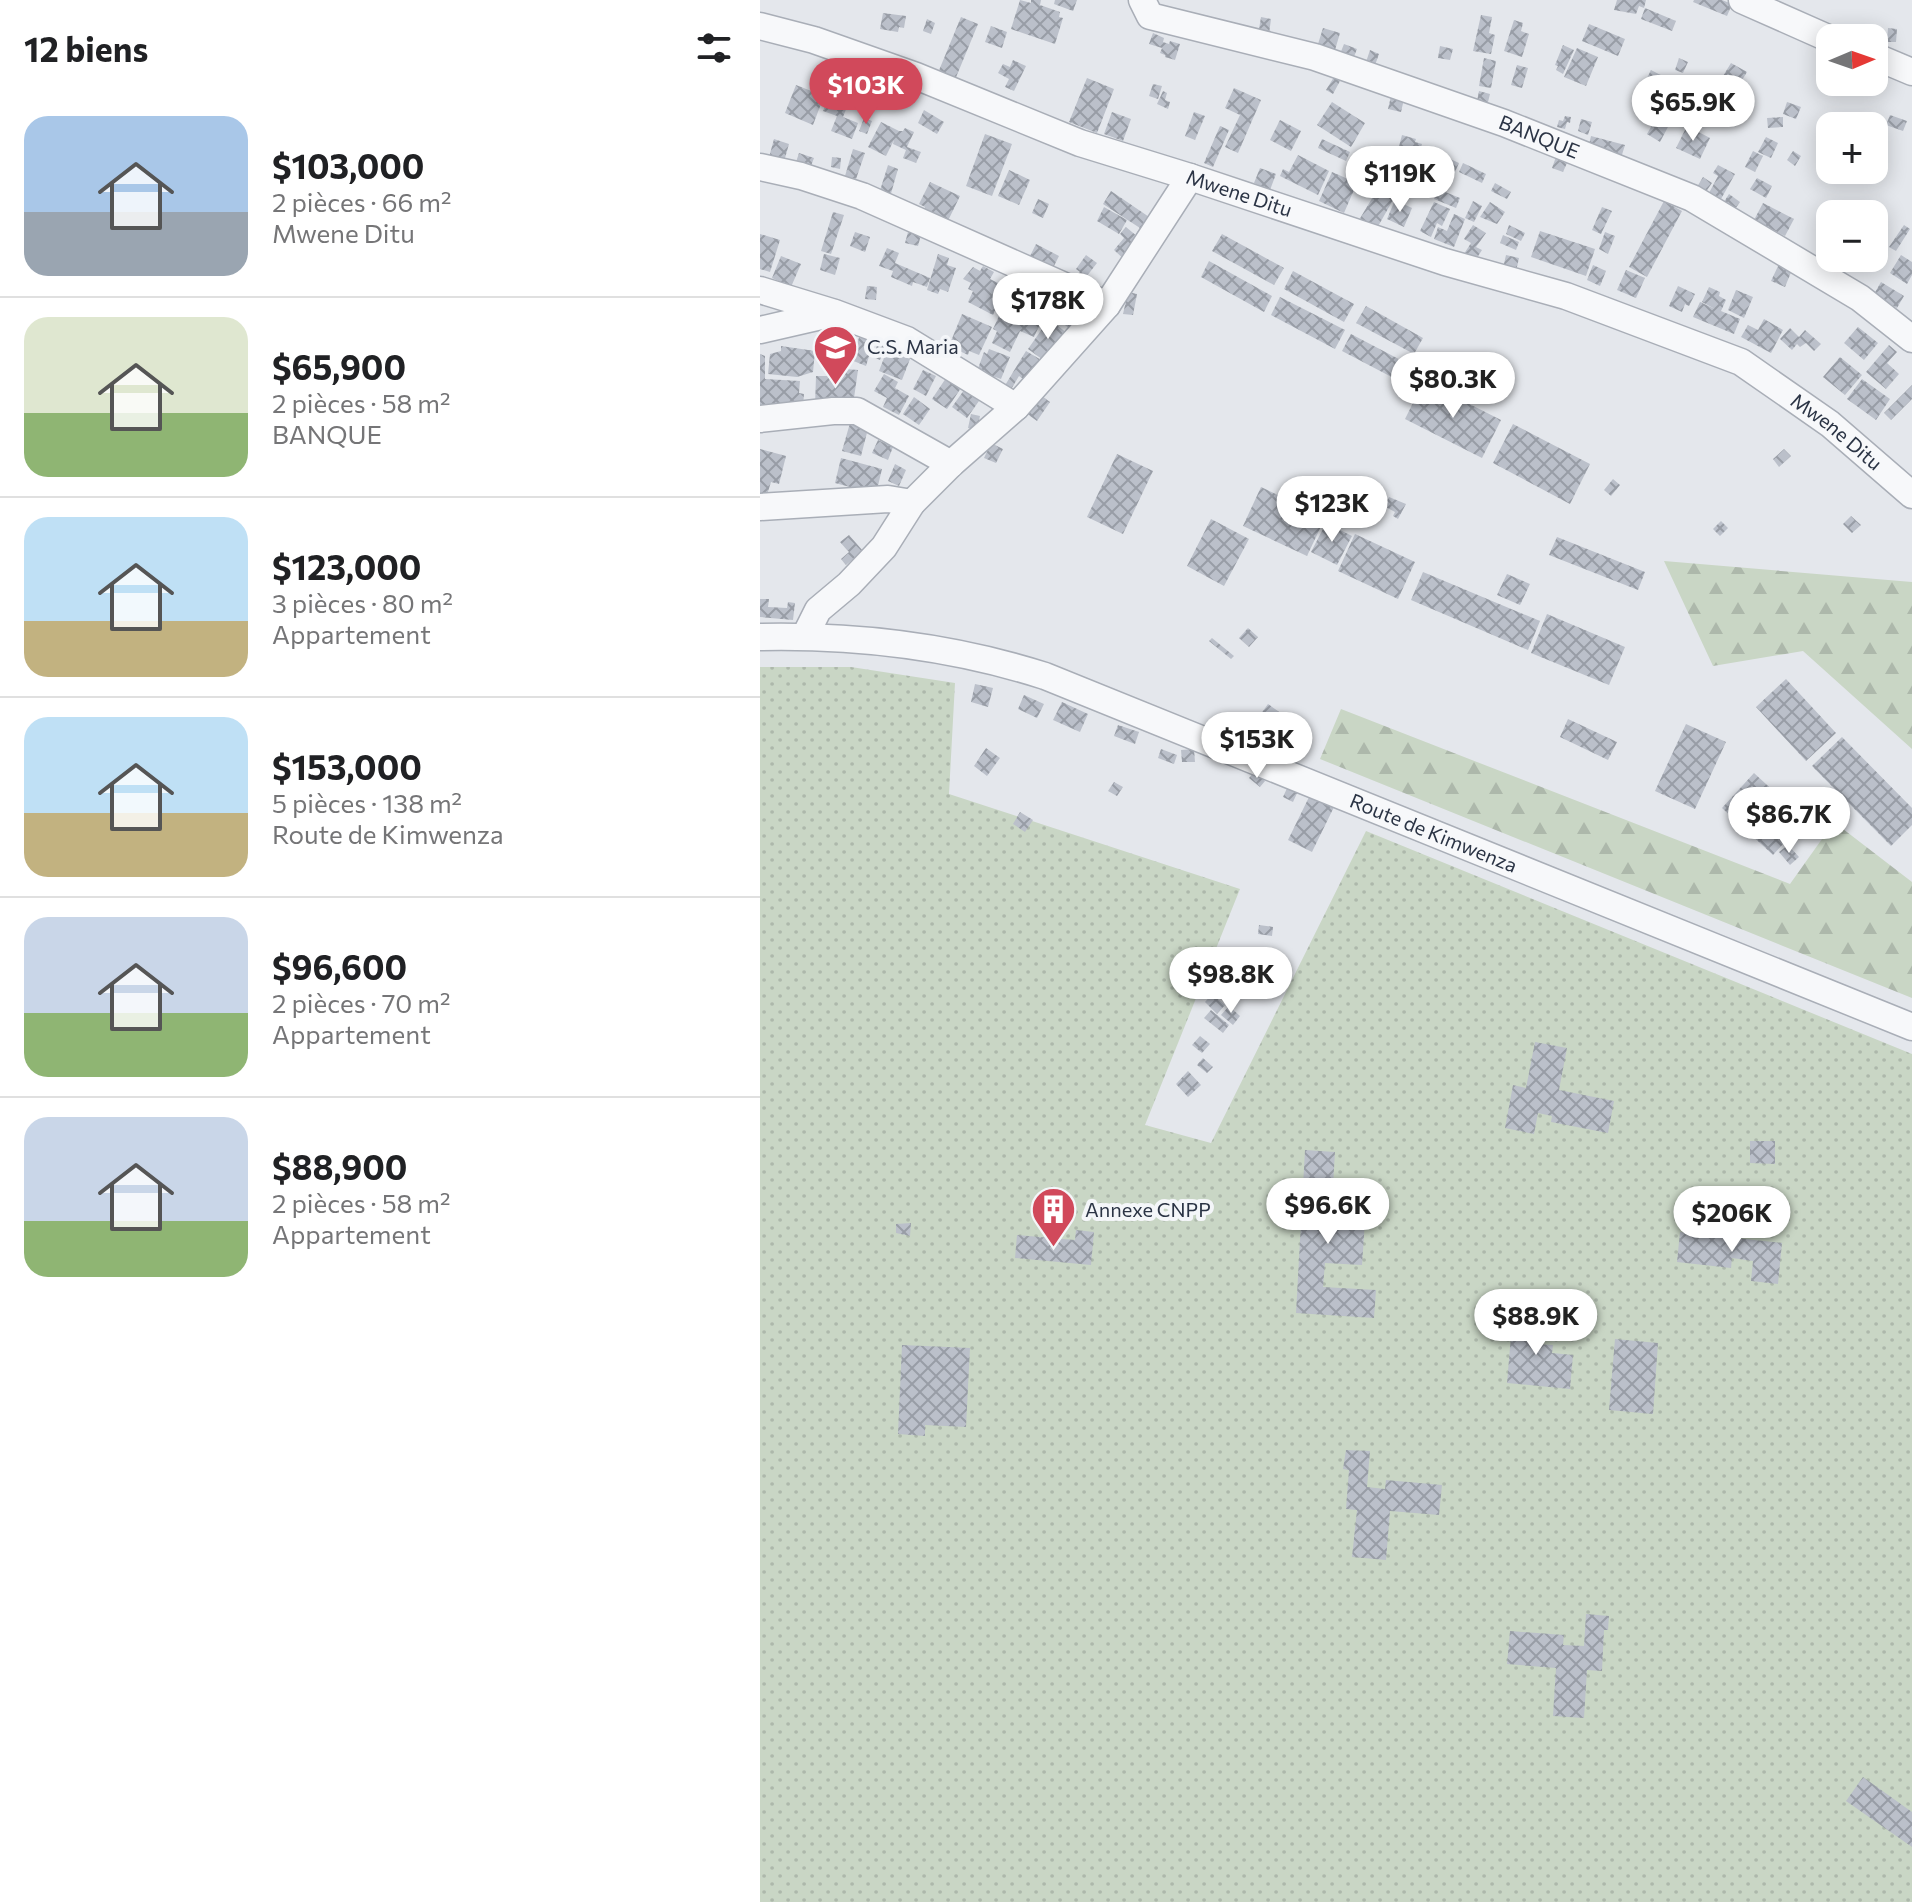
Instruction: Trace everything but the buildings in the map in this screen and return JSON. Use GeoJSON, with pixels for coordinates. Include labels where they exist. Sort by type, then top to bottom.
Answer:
{"type":"FeatureCollection","features":[{"type":"Feature","properties":{"kind":"street","name":"BANQUE"},"geometry":{"type":"LineString","coordinates":[[1142,0],[1150,16],[1315,57],[1504,123],[1692,198],[1860,298],[1912,339]]}},
{"type":"Feature","properties":{"kind":"street"},"geometry":{"type":"LineString","coordinates":[[1742,0],[1816,33]]}},
{"type":"Feature","properties":{"kind":"street","name":"Mwene Ditu"},"geometry":{"type":"LineString","coordinates":[[760,26],[814,40],[916,76],[1080,143],[1445,262],[1566,296],[1741,362],[1830,424],[1912,495]]}},
{"type":"Feature","properties":{"kind":"street"},"geometry":{"type":"LineString","coordinates":[[1888,62],[1912,72]]}},
{"type":"Feature","properties":{"kind":"street"},"geometry":{"type":"LineString","coordinates":[[760,167],[801,176],[862,196],[1107,305]]}},
{"type":"Feature","properties":{"kind":"street"},"geometry":{"type":"LineString","coordinates":[[805,636],[818,610],[849,584],[884,547],[912,503],[1016,407],[1107,305],[1190,177]]}},
{"type":"Feature","properties":{"kind":"street"},"geometry":{"type":"LineString","coordinates":[[760,290],[907,340],[1016,407]]}},
{"type":"Feature","properties":{"kind":"street"},"geometry":{"type":"LineString","coordinates":[[760,330],[835,313]]}},
{"type":"Feature","properties":{"kind":"street"},"geometry":{"type":"LineString","coordinates":[[760,419],[857,411],[951,464]]}},
{"type":"Feature","properties":{"kind":"street"},"geometry":{"type":"LineString","coordinates":[[760,507],[888,499],[912,503]]}},
{"type":"Feature","properties":{"kind":"street","name":"Route de Kimwenza"},"geometry":{"type":"LineString","coordinates":[[760,637],[855,638],[927,648],[1045,676],[1912,1027]]}},
{"type":"Feature","properties":{"kind":"green space"},"geometry":{"type":"Polygon","coordinates":[[[1664,561],[1912,582],[1912,749],[1803,651],[1713,666],[1664,561]]]}},
{"type":"Feature","properties":{"kind":"green space"},"geometry":{"type":"Polygon","coordinates":[[[760,667],[851,667],[955,683],[949,794],[1240,889],[1145,1125],[1211,1143],[1366,831],[1912,1054],[1912,1902],[760,1902],[760,667]]]}},
{"type":"Feature","properties":{"kind":"green space"},"geometry":{"type":"Polygon","coordinates":[[[1341,709],[1790,884],[1822,839],[1830,819],[1912,882],[1912,998],[1320,759],[1341,709]]]}},
{"type":"Feature","properties":{"kind":"place","name":"C.S. Maria"},"geometry":{"type":"Point","coordinates":[836,386]}},
{"type":"Feature","properties":{"kind":"place","name":"Annexe CNPP"},"geometry":{"type":"Point","coordinates":[1054,1249]}}]}
